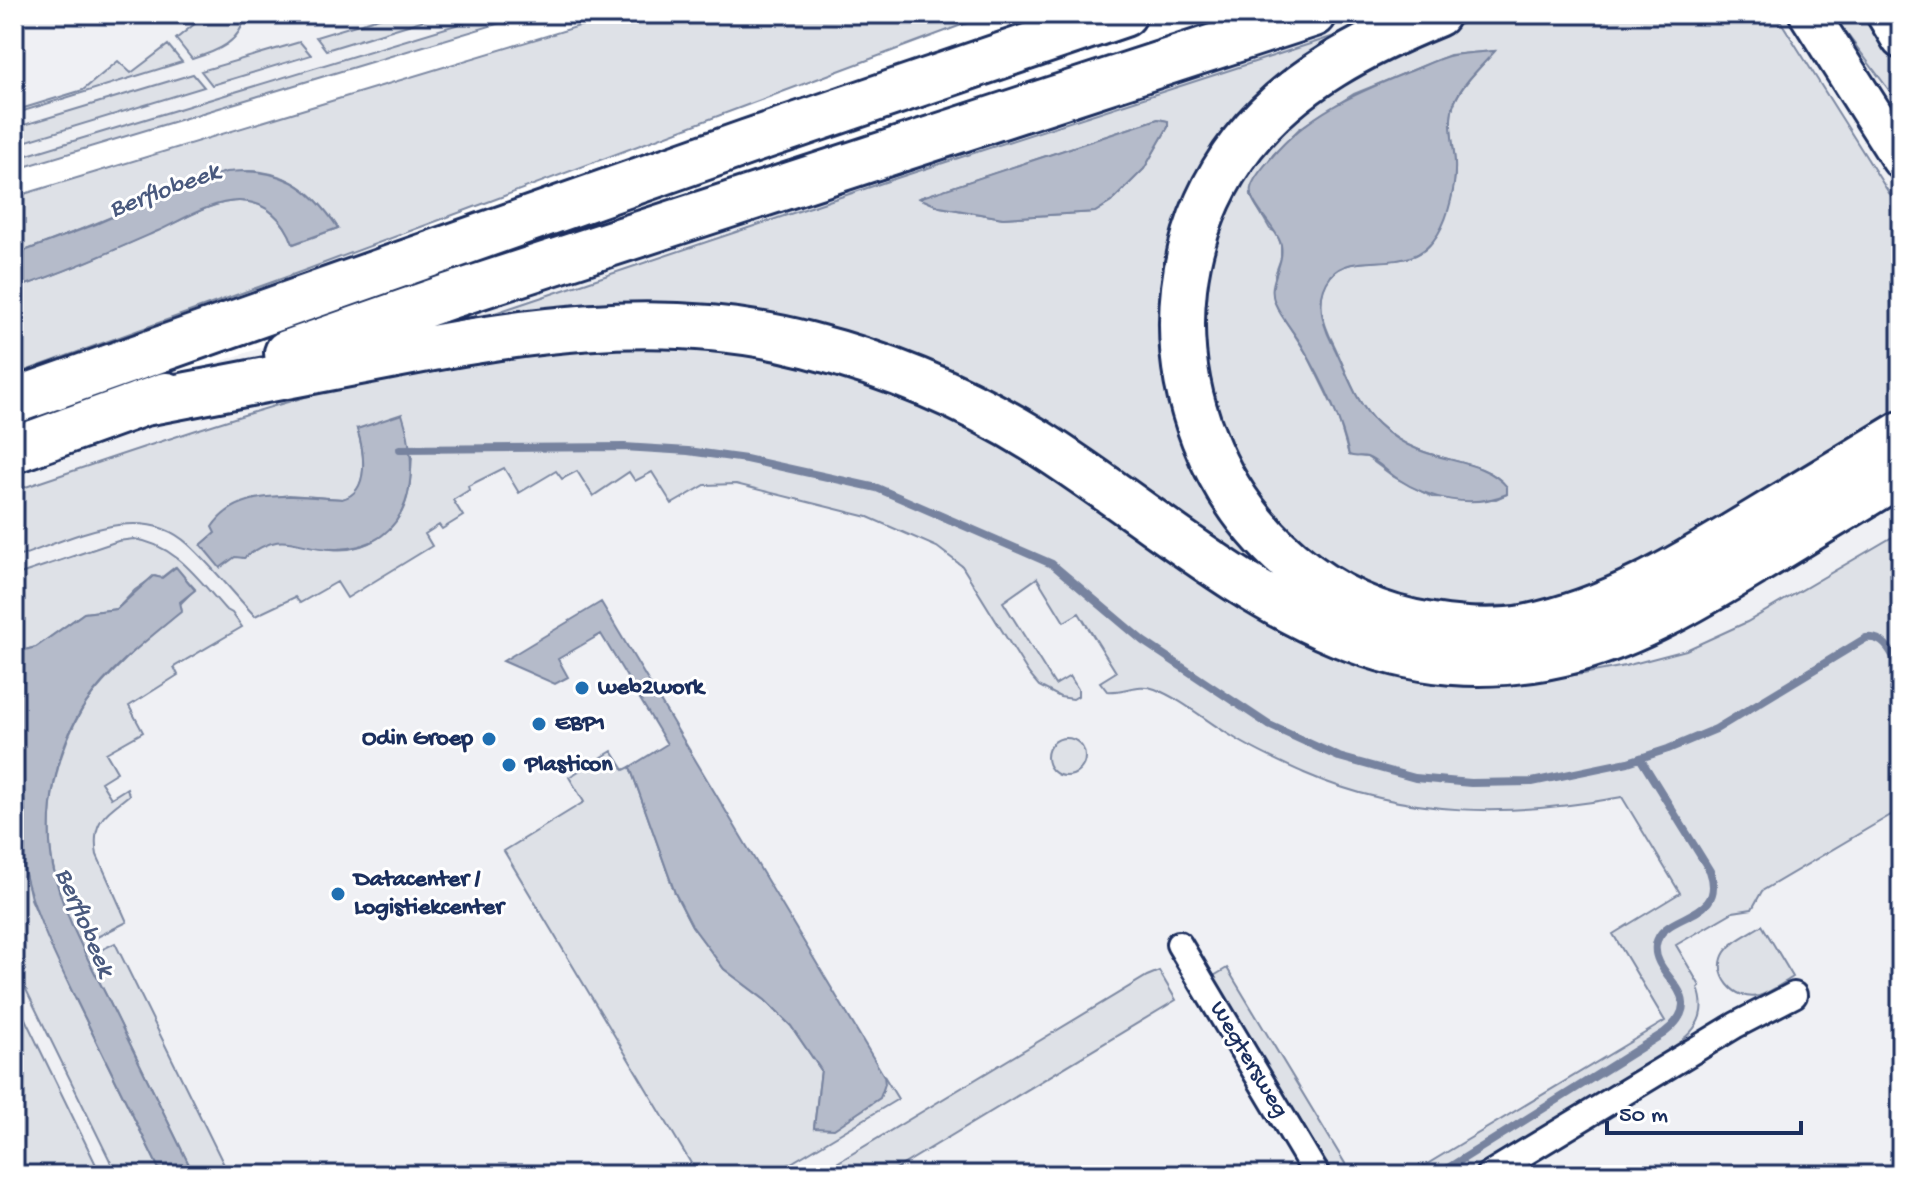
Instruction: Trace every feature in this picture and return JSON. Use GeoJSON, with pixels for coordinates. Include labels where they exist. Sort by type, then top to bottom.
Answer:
{"type":"FeatureCollection","features":[{"type":"Feature","properties":{"kind":"highway"},"geometry":{"type":"LineString","coordinates":[[14,401],[718,152],[1124,14]]}},
{"type":"Feature","properties":{"kind":"highway"},"geometry":{"type":"LineString","coordinates":[[14,450],[480,286],[1314,14]]}},
{"type":"Feature","properties":{"kind":"highway"},"geometry":{"type":"LineString","coordinates":[[1437,14],[1393,32],[1336,62],[1287,97],[1244,142],[1213,190],[1188,258],[1181,315],[1186,381],[1208,448],[1229,489],[1267,540],[1308,576],[1348,602],[1400,622],[1463,631],[1525,628],[1588,612],[1638,590],[1901,434]]}},
{"type":"Feature","properties":{"kind":"highway"},"geometry":{"type":"LineString","coordinates":[[140,404],[455,343],[576,326],[659,324],[729,331],[806,344],[879,367],[968,403],[1007,424],[1092,478],[1239,583],[1296,615],[1370,647],[1421,660],[1477,664],[1539,658],[1578,650],[1619,635],[1720,584],[1901,473]]}},
{"type":"Feature","properties":{"kind":"main road"},"geometry":{"type":"LineString","coordinates":[[1809,14],[1901,159]]}},
{"type":"Feature","properties":{"kind":"main road"},"geometry":{"type":"LineString","coordinates":[[1886,14],[1901,39]]}},
{"type":"Feature","properties":{"kind":"street","name":"Wegtersweg"},"geometry":{"type":"LineString","coordinates":[[1179,944],[1317,1175]]}},
{"type":"Feature","properties":{"kind":"street"},"geometry":{"type":"LineString","coordinates":[[1488,1175],[1736,1025],[1794,995]]}},
{"type":"Feature","properties":{"kind":"shaded area"},"geometry":{"type":"Polygon","coordinates":[[[14,14],[513,14],[14,161],[14,14]]]}},
{"type":"Feature","properties":{"kind":"shaded area"},"geometry":{"type":"Polygon","coordinates":[[[207,14],[246,14],[233,39],[219,49],[192,59],[176,39],[207,14]]]}},
{"type":"Feature","properties":{"kind":"shaded area"},"geometry":{"type":"Polygon","coordinates":[[[392,14],[444,14],[326,50],[316,37],[392,14]]]}},
{"type":"Feature","properties":{"kind":"shaded area"},"geometry":{"type":"Polygon","coordinates":[[[492,14],[530,14],[14,170],[14,159],[492,14]]]}},
{"type":"Feature","properties":{"kind":"shaded area"},"geometry":{"type":"Polygon","coordinates":[[[619,14],[991,14],[303,271],[14,375],[14,289],[200,211],[229,202],[249,202],[266,208],[285,227],[294,244],[338,228],[314,199],[290,181],[264,172],[238,172],[210,177],[182,187],[14,255],[14,197],[619,14]]]}},
{"type":"Feature","properties":{"kind":"shaded area"},"geometry":{"type":"Polygon","coordinates":[[[1263,14],[1901,14],[1901,1175],[14,1175],[14,430],[1263,14]]]}},
{"type":"Feature","properties":{"kind":"shaded area"},"geometry":{"type":"Polygon","coordinates":[[[1487,14],[1776,14],[1901,212],[1901,422],[1621,574],[1582,591],[1523,605],[1450,607],[1408,600],[1354,580],[1280,527],[1215,428],[1196,315],[1227,197],[1297,109],[1398,48],[1487,14]],[[1494,51],[1450,55],[1354,94],[1299,129],[1273,155],[1252,185],[1251,196],[1270,229],[1277,233],[1281,245],[1281,258],[1275,275],[1277,307],[1308,356],[1338,417],[1349,455],[1367,457],[1394,477],[1432,497],[1496,499],[1507,494],[1507,487],[1478,467],[1408,445],[1387,432],[1370,416],[1352,387],[1326,328],[1322,294],[1330,277],[1340,268],[1412,257],[1434,239],[1447,213],[1454,183],[1451,126],[1454,104],[1467,82],[1494,51]]]}},
{"type":"Feature","properties":{"kind":"shaded area"},"geometry":{"type":"Polygon","coordinates":[[[1832,14],[1869,14],[1901,64],[1901,106],[1832,14]]]}},
{"type":"Feature","properties":{"kind":"shaded area"},"geometry":{"type":"Polygon","coordinates":[[[1387,19],[1304,67],[1266,96],[1233,131],[1207,172],[1174,249],[1166,302],[1168,349],[1178,409],[1199,464],[1229,514],[1268,557],[1314,592],[1366,618],[1423,633],[1483,637],[1525,635],[1589,619],[1671,581],[1901,444],[1901,456],[1694,580],[1615,620],[1587,631],[1529,645],[1449,647],[1374,631],[1304,601],[1236,562],[1041,427],[974,390],[885,353],[790,327],[694,313],[598,312],[456,330],[459,325],[897,178],[1387,19]],[[1158,119],[920,198],[940,207],[1003,218],[1095,212],[1111,202],[1144,169],[1168,127],[1168,121],[1158,119]]]}},
{"type":"Feature","properties":{"kind":"shaded area"},"geometry":{"type":"Polygon","coordinates":[[[300,42],[311,55],[212,85],[201,71],[300,42]]]}},
{"type":"Feature","properties":{"kind":"shaded area"},"geometry":{"type":"Polygon","coordinates":[[[168,45],[182,62],[14,114],[14,111],[83,90],[118,61],[131,73],[168,45]]]}},
{"type":"Feature","properties":{"kind":"shaded area"},"geometry":{"type":"Polygon","coordinates":[[[193,74],[204,87],[14,145],[14,128],[193,74]]]}},
{"type":"Feature","properties":{"kind":"shaded area"},"geometry":{"type":"Polygon","coordinates":[[[659,342],[802,360],[962,417],[1084,490],[1508,682],[1583,674],[1686,650],[1747,622],[1901,532],[1901,809],[1762,891],[1752,909],[1733,912],[1676,945],[1700,986],[1700,1016],[1683,1039],[1684,1042],[1467,1175],[1409,1175],[1665,1021],[1613,934],[1680,893],[1622,797],[1541,808],[1461,809],[1421,806],[1343,788],[1259,752],[1155,689],[1143,687],[1107,691],[1100,682],[1116,672],[1079,613],[1064,622],[1037,578],[1003,602],[1055,685],[1070,676],[1078,689],[1078,696],[1073,699],[1060,697],[1039,686],[1029,674],[962,566],[937,547],[868,517],[736,484],[705,485],[672,504],[652,472],[635,481],[629,472],[593,496],[577,471],[562,479],[556,471],[519,493],[504,468],[468,486],[469,490],[453,500],[463,516],[442,529],[439,525],[425,534],[432,546],[347,598],[337,582],[300,603],[295,597],[255,616],[188,544],[169,531],[148,525],[126,524],[103,528],[14,558],[14,491],[286,402],[452,361],[659,342]],[[357,429],[363,470],[362,480],[352,495],[343,499],[289,495],[252,500],[228,511],[215,533],[201,545],[244,558],[263,545],[278,541],[331,549],[368,543],[388,530],[403,510],[412,455],[357,429]]]}},
{"type":"Feature","properties":{"kind":"shaded area"},"geometry":{"type":"Polygon","coordinates":[[[134,539],[149,542],[174,556],[196,575],[242,627],[174,667],[178,675],[129,706],[143,732],[106,753],[117,772],[101,782],[111,798],[127,788],[129,795],[107,813],[98,826],[97,855],[127,922],[93,939],[99,951],[115,943],[229,1175],[194,1175],[75,932],[57,883],[50,846],[51,805],[59,764],[83,708],[94,692],[195,589],[175,567],[161,578],[155,576],[135,590],[117,609],[84,613],[36,647],[14,653],[14,576],[118,541],[134,539]]]}},
{"type":"Feature","properties":{"kind":"shaded area"},"geometry":{"type":"Polygon","coordinates":[[[1066,738],[1079,744],[1085,757],[1079,770],[1066,776],[1053,770],[1047,757],[1053,744],[1066,738]]]}},
{"type":"Feature","properties":{"kind":"shaded area"},"geometry":{"type":"Polygon","coordinates":[[[14,746],[21,758],[15,801],[17,836],[31,899],[76,1000],[162,1175],[117,1175],[14,965],[14,746]]]}},
{"type":"Feature","properties":{"kind":"shaded area"},"geometry":{"type":"Polygon","coordinates":[[[612,751],[624,770],[630,767],[675,893],[692,926],[724,969],[765,1000],[791,1026],[821,1070],[814,1128],[883,1091],[884,1076],[898,1099],[771,1175],[698,1175],[504,851],[584,802],[569,777],[612,751]]]}},
{"type":"Feature","properties":{"kind":"shaded area"},"geometry":{"type":"Polygon","coordinates":[[[1762,925],[1793,977],[1772,990],[1750,997],[1734,991],[1728,984],[1723,977],[1721,960],[1733,944],[1762,925]]]}},
{"type":"Feature","properties":{"kind":"shaded area"},"geometry":{"type":"Polygon","coordinates":[[[1227,968],[1352,1175],[1334,1175],[1221,992],[1212,977],[1227,968]]]}},
{"type":"Feature","properties":{"kind":"shaded area"},"geometry":{"type":"Polygon","coordinates":[[[1159,971],[1176,1000],[886,1175],[817,1175],[1147,976],[1159,971]]]}},
{"type":"Feature","properties":{"kind":"shaded area"},"geometry":{"type":"Polygon","coordinates":[[[14,996],[101,1175],[14,1175],[14,996]]]}},
{"type":"Feature","properties":{"kind":"water"},"geometry":{"type":"Polygon","coordinates":[[[1495,51],[1467,82],[1454,103],[1451,125],[1454,181],[1438,234],[1427,248],[1413,256],[1341,268],[1326,284],[1321,302],[1326,328],[1352,387],[1363,407],[1378,424],[1408,445],[1478,467],[1507,487],[1507,494],[1493,498],[1451,500],[1410,486],[1365,456],[1349,455],[1336,412],[1323,384],[1275,303],[1273,288],[1282,253],[1281,245],[1254,201],[1251,188],[1259,172],[1285,143],[1334,106],[1442,58],[1495,51]]]}},
{"type":"Feature","properties":{"kind":"water"},"geometry":{"type":"Polygon","coordinates":[[[1158,119],[1168,121],[1168,127],[1144,169],[1111,202],[1095,212],[1003,218],[940,207],[919,198],[1158,119]]]}},
{"type":"Feature","properties":{"kind":"water"},"geometry":{"type":"Polygon","coordinates":[[[226,172],[262,173],[292,182],[316,200],[338,228],[293,244],[280,220],[266,208],[249,202],[228,202],[14,289],[14,255],[195,181],[226,172]]]}},
{"type":"Feature","properties":{"kind":"water"},"geometry":{"type":"Polygon","coordinates":[[[402,414],[411,459],[410,481],[406,502],[396,520],[382,535],[363,545],[337,549],[281,541],[271,543],[244,558],[235,557],[220,568],[201,545],[215,533],[212,527],[224,514],[254,499],[290,496],[342,499],[351,495],[358,488],[363,469],[357,429],[402,414]]]}},
{"type":"Feature","properties":{"kind":"water"},"geometry":{"type":"Polygon","coordinates":[[[176,567],[195,590],[180,602],[182,611],[107,677],[86,703],[67,740],[54,782],[50,847],[57,884],[76,936],[194,1175],[162,1175],[42,925],[22,862],[17,829],[21,758],[14,746],[14,653],[36,647],[84,613],[117,609],[153,576],[162,578],[176,567]]]}},
{"type":"Feature","properties":{"kind":"water"},"geometry":{"type":"Polygon","coordinates":[[[601,602],[884,1076],[885,1084],[880,1098],[834,1129],[814,1128],[821,1070],[791,1026],[765,1000],[724,969],[692,926],[675,893],[630,767],[667,744],[601,634],[558,659],[568,677],[555,684],[503,661],[601,602]]]}},
{"type":"Feature","properties":{"kind":"waterway"},"geometry":{"type":"LineString","coordinates":[[400,449],[624,447],[688,451],[746,459],[877,488],[1052,564],[1143,641],[1269,725],[1339,757],[1415,778],[1471,783],[1532,782],[1628,762],[1716,729],[1866,638],[1884,643],[1901,670]]}},
{"type":"Feature","properties":{"kind":"waterway"},"geometry":{"type":"LineString","coordinates":[[1437,1175],[1664,1033],[1678,1020],[1683,1008],[1682,997],[1662,967],[1656,945],[1660,934],[1669,926],[1702,908],[1710,899],[1713,887],[1710,871],[1640,758]]}},
{"type":"Feature","properties":{"kind":"place","name":"web2work"},"geometry":{"type":"Point","coordinates":[582,688]}},
{"type":"Feature","properties":{"kind":"place","name":"EBP1"},"geometry":{"type":"Point","coordinates":[539,724]}},
{"type":"Feature","properties":{"kind":"place","name":"Odin Groep"},"geometry":{"type":"Point","coordinates":[489,739]}},
{"type":"Feature","properties":{"kind":"place","name":"Plasticon"},"geometry":{"type":"Point","coordinates":[509,765]}},
{"type":"Feature","properties":{"kind":"place","name":"Datacenter / Logistiekcenter"},"geometry":{"type":"Point","coordinates":[338,894]}},
{"type":"Feature","properties":{"kind":"water label","name":"Berflobeek"},"geometry":{"type":"Point","coordinates":[165,192]}},
{"type":"Feature","properties":{"kind":"water label","name":"Berflobeek"},"geometry":{"type":"Point","coordinates":[83,923]}}]}
